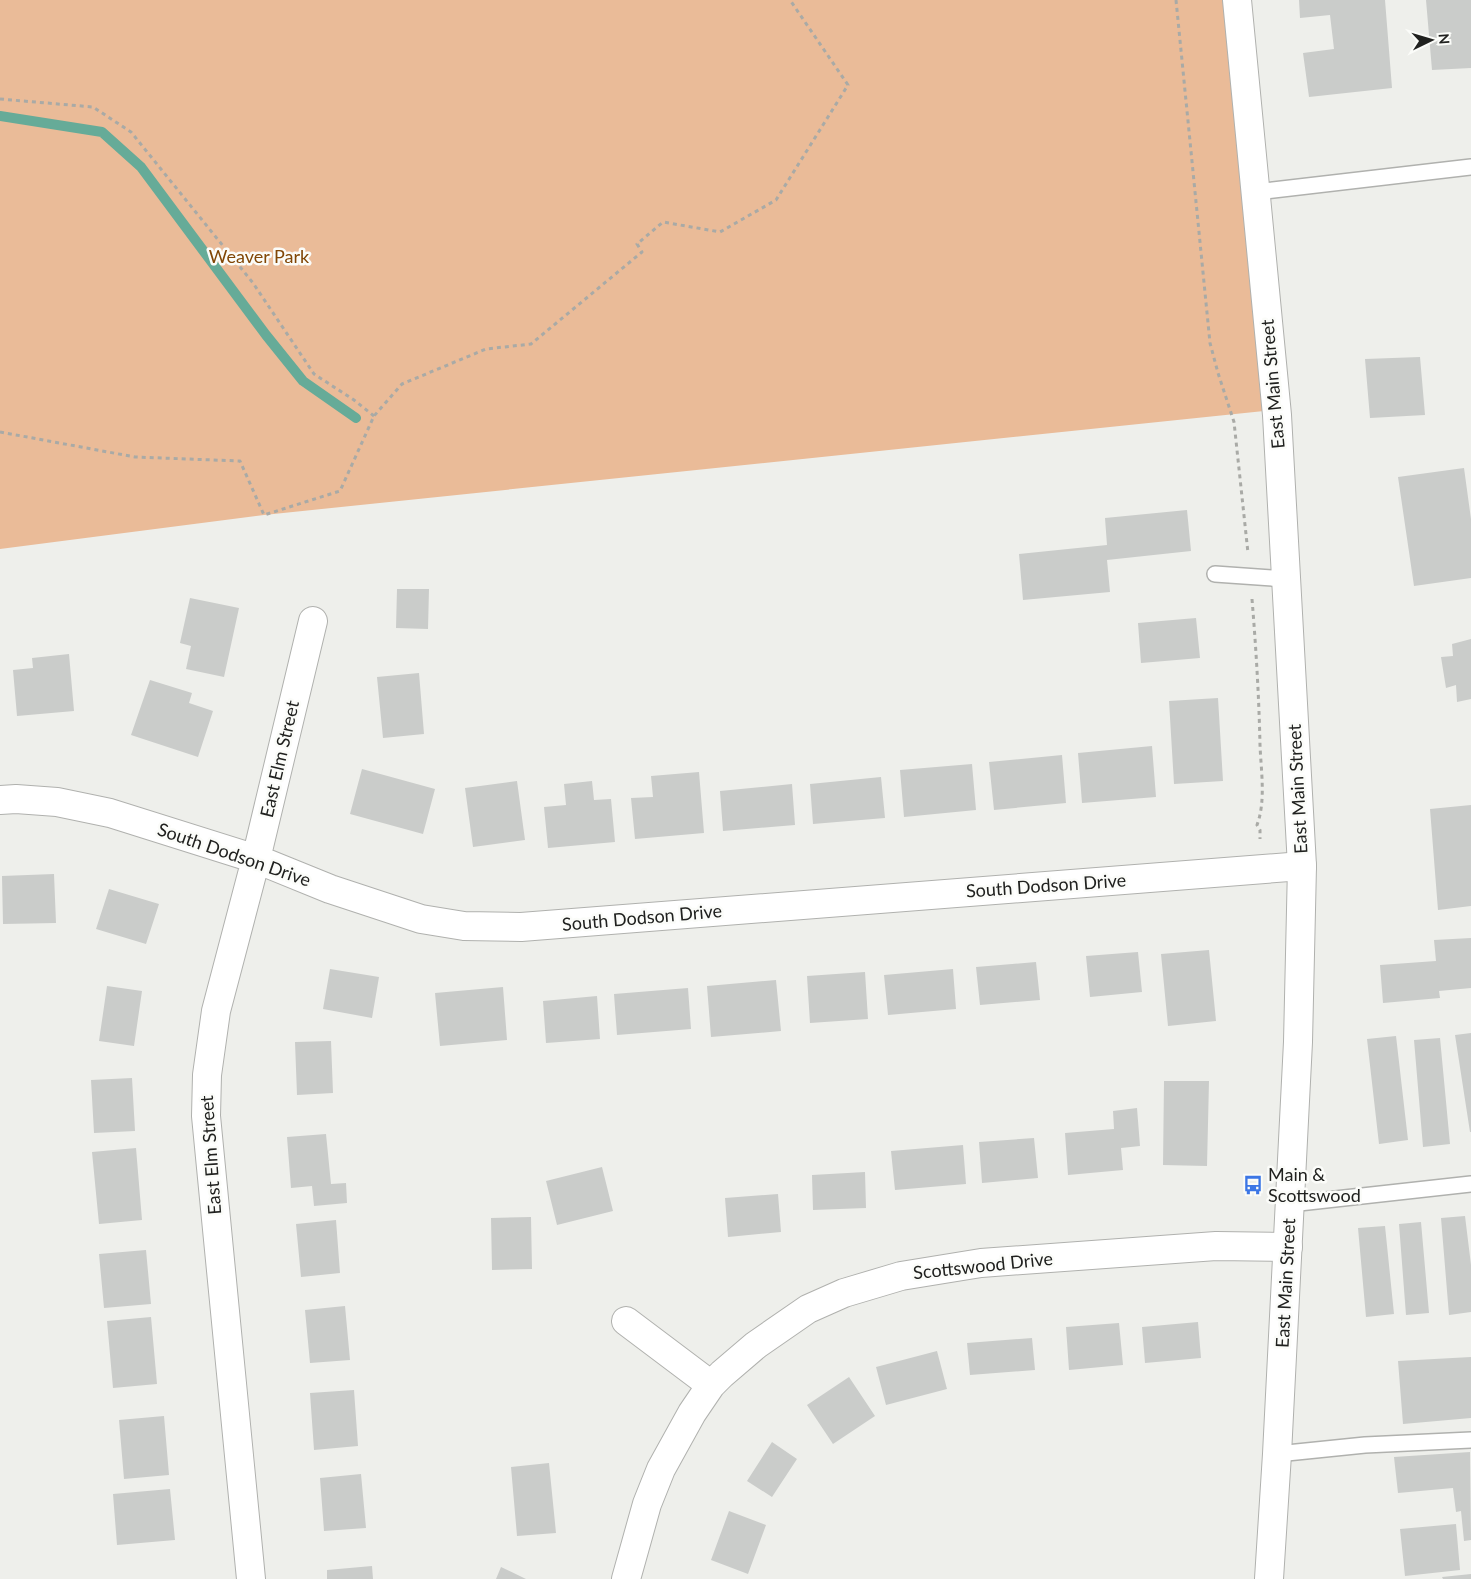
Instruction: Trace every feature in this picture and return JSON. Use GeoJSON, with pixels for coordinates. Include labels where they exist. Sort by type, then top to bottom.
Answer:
{"type":"FeatureCollection","features":[{"type":"Feature","properties":{"kind":"street","name":"East Main Street"},"geometry":{"type":"LineString","coordinates":[[1237,0],[1277,415],[1302,866],[1298,1042],[1270,1579]]}},
{"type":"Feature","properties":{"kind":"street","name":"East Elm Street"},"geometry":{"type":"LineString","coordinates":[[251,1579],[206,1116],[207,1075],[216,1011],[256,859],[313,621]]}},
{"type":"Feature","properties":{"kind":"street","name":"South Dodson Drive"},"geometry":{"type":"LineString","coordinates":[[0,800],[16,799],[58,802],[110,813],[256,859],[330,889],[421,919],[464,926],[515,927],[1302,866]]}},
{"type":"Feature","properties":{"kind":"street","name":"Scottswood Drive"},"geometry":{"type":"LineString","coordinates":[[626,1579],[647,1504],[661,1469],[692,1414],[722,1374],[756,1345],[808,1310],[844,1293],[901,1276],[1001,1262],[1216,1246],[1288,1247]]}},
{"type":"Feature","properties":{"kind":"street"},"geometry":{"type":"LineString","coordinates":[[626,1321],[712,1385]]}},
{"type":"Feature","properties":{"kind":"lane"},"geometry":{"type":"LineString","coordinates":[[1256,192],[1471,167]]}},
{"type":"Feature","properties":{"kind":"lane"},"geometry":{"type":"LineString","coordinates":[[1215,574],[1286,579]]}},
{"type":"Feature","properties":{"kind":"lane"},"geometry":{"type":"LineString","coordinates":[[1290,1204],[1471,1184]]}},
{"type":"Feature","properties":{"kind":"lane"},"geometry":{"type":"LineString","coordinates":[[1278,1454],[1365,1445],[1471,1440]]}},
{"type":"Feature","properties":{"kind":"path"},"geometry":{"type":"LineString","coordinates":[[0,432],[135,457],[240,461],[264,515],[340,490],[374,416],[402,384],[486,349],[531,344],[642,252],[637,244],[663,222],[720,232],[776,200],[848,85],[790,0]]}},
{"type":"Feature","properties":{"kind":"path"},"geometry":{"type":"LineString","coordinates":[[1176,0],[1210,343],[1234,422],[1250,576],[1256,646],[1261,756],[1261,815],[1257,825],[1260,830]]}},
{"type":"Feature","properties":{"kind":"path"},"geometry":{"type":"LineString","coordinates":[[0,100],[93,107],[131,132],[253,283],[314,374],[354,400],[374,416]]}},
{"type":"Feature","properties":{"kind":"green space","name":"Weaver Park"},"geometry":{"type":"Polygon","coordinates":[[[0,0],[1226,0],[1264,411],[264,515],[0,549],[0,0]]]}},
{"type":"Feature","properties":{"kind":"building"},"geometry":{"type":"Polygon","coordinates":[[[1299,0],[1385,0],[1392,88],[1309,97],[1303,53],[1334,49],[1330,15],[1300,18],[1299,0]]]}},
{"type":"Feature","properties":{"kind":"building"},"geometry":{"type":"Polygon","coordinates":[[[1426,0],[1471,0],[1471,68],[1432,70],[1426,0]]]}},
{"type":"Feature","properties":{"kind":"building"},"geometry":{"type":"Polygon","coordinates":[[[1420,357],[1425,415],[1370,418],[1365,359],[1420,357]]]}},
{"type":"Feature","properties":{"kind":"building"},"geometry":{"type":"Polygon","coordinates":[[[1464,468],[1471,519],[1471,578],[1414,586],[1398,477],[1464,468]]]}},
{"type":"Feature","properties":{"kind":"building"},"geometry":{"type":"Polygon","coordinates":[[[1187,510],[1191,551],[1107,560],[1110,592],[1023,600],[1019,554],[1107,545],[1105,518],[1187,510]]]}},
{"type":"Feature","properties":{"kind":"building"},"geometry":{"type":"Polygon","coordinates":[[[397,589],[429,589],[428,629],[396,628],[397,589]]]}},
{"type":"Feature","properties":{"kind":"building"},"geometry":{"type":"Polygon","coordinates":[[[190,598],[239,608],[224,677],[186,669],[191,646],[180,643],[190,598]]]}},
{"type":"Feature","properties":{"kind":"building"},"geometry":{"type":"Polygon","coordinates":[[[1196,618],[1200,658],[1141,663],[1138,623],[1196,618]]]}},
{"type":"Feature","properties":{"kind":"building"},"geometry":{"type":"Polygon","coordinates":[[[1471,639],[1471,699],[1457,702],[1456,685],[1446,688],[1441,657],[1453,656],[1452,644],[1471,639]]]}},
{"type":"Feature","properties":{"kind":"building"},"geometry":{"type":"Polygon","coordinates":[[[69,654],[74,711],[17,716],[13,670],[33,668],[32,658],[69,654]]]}},
{"type":"Feature","properties":{"kind":"building"},"geometry":{"type":"Polygon","coordinates":[[[419,673],[424,734],[383,738],[377,677],[419,673]]]}},
{"type":"Feature","properties":{"kind":"building"},"geometry":{"type":"Polygon","coordinates":[[[150,680],[192,693],[189,703],[213,711],[198,757],[131,735],[150,680]]]}},
{"type":"Feature","properties":{"kind":"building"},"geometry":{"type":"Polygon","coordinates":[[[1218,698],[1223,781],[1174,784],[1169,701],[1218,698]]]}},
{"type":"Feature","properties":{"kind":"building"},"geometry":{"type":"Polygon","coordinates":[[[1152,746],[1156,797],[1082,803],[1078,753],[1152,746]]]}},
{"type":"Feature","properties":{"kind":"building"},"geometry":{"type":"Polygon","coordinates":[[[1062,755],[1066,803],[994,810],[989,762],[1062,755]]]}},
{"type":"Feature","properties":{"kind":"building"},"geometry":{"type":"Polygon","coordinates":[[[972,764],[976,810],[904,817],[900,770],[972,764]]]}},
{"type":"Feature","properties":{"kind":"building"},"geometry":{"type":"Polygon","coordinates":[[[362,769],[435,789],[423,834],[350,814],[362,769]]]}},
{"type":"Feature","properties":{"kind":"building"},"geometry":{"type":"Polygon","coordinates":[[[699,772],[704,833],[635,839],[631,798],[653,797],[651,776],[699,772]]]}},
{"type":"Feature","properties":{"kind":"building"},"geometry":{"type":"Polygon","coordinates":[[[881,777],[885,818],[813,824],[810,784],[881,777]]]}},
{"type":"Feature","properties":{"kind":"building"},"geometry":{"type":"Polygon","coordinates":[[[517,781],[525,840],[473,847],[465,788],[517,781]]]}},
{"type":"Feature","properties":{"kind":"building"},"geometry":{"type":"Polygon","coordinates":[[[592,781],[594,800],[611,799],[615,842],[548,848],[544,807],[566,805],[564,784],[592,781]]]}},
{"type":"Feature","properties":{"kind":"building"},"geometry":{"type":"Polygon","coordinates":[[[792,784],[795,825],[723,831],[720,791],[792,784]]]}},
{"type":"Feature","properties":{"kind":"building"},"geometry":{"type":"Polygon","coordinates":[[[1471,805],[1471,906],[1438,910],[1430,809],[1471,805]]]}},
{"type":"Feature","properties":{"kind":"building"},"geometry":{"type":"Polygon","coordinates":[[[54,874],[56,923],[3,924],[2,876],[54,874]]]}},
{"type":"Feature","properties":{"kind":"building"},"geometry":{"type":"Polygon","coordinates":[[[109,889],[159,904],[146,944],[96,929],[109,889]]]}},
{"type":"Feature","properties":{"kind":"building"},"geometry":{"type":"Polygon","coordinates":[[[1471,938],[1471,988],[1439,991],[1440,998],[1383,1003],[1380,965],[1436,961],[1434,940],[1471,938]]]}},
{"type":"Feature","properties":{"kind":"building"},"geometry":{"type":"Polygon","coordinates":[[[1209,950],[1216,1021],[1168,1026],[1161,954],[1209,950]]]}},
{"type":"Feature","properties":{"kind":"building"},"geometry":{"type":"Polygon","coordinates":[[[1138,952],[1142,992],[1090,997],[1086,956],[1138,952]]]}},
{"type":"Feature","properties":{"kind":"building"},"geometry":{"type":"Polygon","coordinates":[[[1036,962],[1040,1000],[980,1005],[976,967],[1036,962]]]}},
{"type":"Feature","properties":{"kind":"building"},"geometry":{"type":"Polygon","coordinates":[[[330,969],[379,977],[372,1018],[323,1009],[330,969]]]}},
{"type":"Feature","properties":{"kind":"building"},"geometry":{"type":"Polygon","coordinates":[[[953,969],[956,1009],[888,1015],[884,975],[953,969]]]}},
{"type":"Feature","properties":{"kind":"building"},"geometry":{"type":"Polygon","coordinates":[[[865,972],[868,1019],[810,1023],[807,976],[865,972]]]}},
{"type":"Feature","properties":{"kind":"building"},"geometry":{"type":"Polygon","coordinates":[[[776,980],[781,1031],[711,1037],[707,986],[776,980]]]}},
{"type":"Feature","properties":{"kind":"building"},"geometry":{"type":"Polygon","coordinates":[[[107,986],[142,991],[134,1046],[99,1041],[107,986]]]}},
{"type":"Feature","properties":{"kind":"building"},"geometry":{"type":"Polygon","coordinates":[[[503,987],[507,1040],[440,1046],[435,993],[503,987]]]}},
{"type":"Feature","properties":{"kind":"building"},"geometry":{"type":"Polygon","coordinates":[[[688,988],[691,1029],[617,1035],[614,994],[688,988]]]}},
{"type":"Feature","properties":{"kind":"building"},"geometry":{"type":"Polygon","coordinates":[[[597,996],[600,1039],[546,1043],[543,1001],[597,996]]]}},
{"type":"Feature","properties":{"kind":"building"},"geometry":{"type":"Polygon","coordinates":[[[1471,1033],[1471,1132],[1470,1132],[1455,1035],[1471,1033]]]}},
{"type":"Feature","properties":{"kind":"building"},"geometry":{"type":"Polygon","coordinates":[[[1396,1036],[1408,1140],[1379,1144],[1367,1039],[1396,1036]]]}},
{"type":"Feature","properties":{"kind":"building"},"geometry":{"type":"Polygon","coordinates":[[[1440,1038],[1450,1144],[1423,1147],[1414,1040],[1440,1038]]]}},
{"type":"Feature","properties":{"kind":"building"},"geometry":{"type":"Polygon","coordinates":[[[331,1041],[333,1093],[297,1095],[295,1042],[331,1041]]]}},
{"type":"Feature","properties":{"kind":"building"},"geometry":{"type":"Polygon","coordinates":[[[132,1078],[135,1131],[94,1133],[91,1080],[132,1078]]]}},
{"type":"Feature","properties":{"kind":"building"},"geometry":{"type":"Polygon","coordinates":[[[1164,1081],[1209,1081],[1207,1166],[1163,1165],[1164,1081]]]}},
{"type":"Feature","properties":{"kind":"building"},"geometry":{"type":"Polygon","coordinates":[[[1137,1108],[1140,1146],[1121,1148],[1123,1170],[1068,1175],[1065,1133],[1114,1129],[1113,1111],[1137,1108]]]}},
{"type":"Feature","properties":{"kind":"building"},"geometry":{"type":"Polygon","coordinates":[[[326,1134],[331,1184],[346,1183],[347,1203],[314,1206],[312,1186],[291,1188],[287,1137],[326,1134]]]}},
{"type":"Feature","properties":{"kind":"building"},"geometry":{"type":"Polygon","coordinates":[[[1034,1138],[1038,1178],[982,1183],[979,1142],[1034,1138]]]}},
{"type":"Feature","properties":{"kind":"building"},"geometry":{"type":"Polygon","coordinates":[[[963,1145],[966,1184],[895,1190],[891,1151],[963,1145]]]}},
{"type":"Feature","properties":{"kind":"building"},"geometry":{"type":"Polygon","coordinates":[[[136,1148],[142,1220],[99,1224],[92,1152],[136,1148]]]}},
{"type":"Feature","properties":{"kind":"building"},"geometry":{"type":"Polygon","coordinates":[[[602,1167],[613,1211],[557,1225],[546,1181],[602,1167]]]}},
{"type":"Feature","properties":{"kind":"building"},"geometry":{"type":"Polygon","coordinates":[[[865,1172],[866,1208],[813,1210],[812,1175],[865,1172]]]}},
{"type":"Feature","properties":{"kind":"building"},"geometry":{"type":"Polygon","coordinates":[[[778,1194],[781,1232],[728,1237],[725,1198],[778,1194]]]}},
{"type":"Feature","properties":{"kind":"building"},"geometry":{"type":"Polygon","coordinates":[[[1465,1216],[1471,1265],[1471,1312],[1449,1315],[1441,1218],[1465,1216]]]}},
{"type":"Feature","properties":{"kind":"building"},"geometry":{"type":"Polygon","coordinates":[[[531,1217],[532,1269],[492,1270],[491,1218],[531,1217]]]}},
{"type":"Feature","properties":{"kind":"building"},"geometry":{"type":"Polygon","coordinates":[[[336,1220],[340,1273],[301,1277],[296,1224],[336,1220]]]}},
{"type":"Feature","properties":{"kind":"building"},"geometry":{"type":"Polygon","coordinates":[[[1421,1222],[1429,1313],[1406,1315],[1399,1224],[1421,1222]]]}},
{"type":"Feature","properties":{"kind":"building"},"geometry":{"type":"Polygon","coordinates":[[[1385,1226],[1394,1314],[1366,1317],[1358,1228],[1385,1226]]]}},
{"type":"Feature","properties":{"kind":"building"},"geometry":{"type":"Polygon","coordinates":[[[146,1250],[151,1304],[104,1308],[99,1254],[146,1250]]]}},
{"type":"Feature","properties":{"kind":"building"},"geometry":{"type":"Polygon","coordinates":[[[345,1306],[350,1360],[310,1363],[305,1310],[345,1306]]]}},
{"type":"Feature","properties":{"kind":"building"},"geometry":{"type":"Polygon","coordinates":[[[151,1317],[157,1384],[113,1388],[107,1321],[151,1317]]]}},
{"type":"Feature","properties":{"kind":"building"},"geometry":{"type":"Polygon","coordinates":[[[1198,1322],[1201,1358],[1145,1363],[1142,1327],[1198,1322]]]}},
{"type":"Feature","properties":{"kind":"building"},"geometry":{"type":"Polygon","coordinates":[[[1119,1323],[1123,1365],[1069,1370],[1066,1327],[1119,1323]]]}},
{"type":"Feature","properties":{"kind":"building"},"geometry":{"type":"Polygon","coordinates":[[[1032,1338],[1035,1370],[970,1375],[967,1343],[1032,1338]]]}},
{"type":"Feature","properties":{"kind":"building"},"geometry":{"type":"Polygon","coordinates":[[[937,1351],[947,1389],[886,1405],[876,1367],[937,1351]]]}},
{"type":"Feature","properties":{"kind":"building"},"geometry":{"type":"Polygon","coordinates":[[[1471,1357],[1471,1418],[1403,1424],[1398,1361],[1471,1357]]]}},
{"type":"Feature","properties":{"kind":"building"},"geometry":{"type":"Polygon","coordinates":[[[849,1377],[875,1416],[833,1444],[807,1405],[849,1377]]]}},
{"type":"Feature","properties":{"kind":"building"},"geometry":{"type":"Polygon","coordinates":[[[354,1390],[358,1446],[314,1450],[310,1393],[354,1390]]]}},
{"type":"Feature","properties":{"kind":"building"},"geometry":{"type":"Polygon","coordinates":[[[164,1416],[169,1475],[124,1479],[119,1420],[164,1416]]]}},
{"type":"Feature","properties":{"kind":"building"},"geometry":{"type":"Polygon","coordinates":[[[772,1442],[797,1459],[772,1497],[747,1481],[772,1442]]]}},
{"type":"Feature","properties":{"kind":"building"},"geometry":{"type":"Polygon","coordinates":[[[1470,1452],[1471,1540],[1464,1541],[1461,1511],[1456,1512],[1453,1488],[1398,1493],[1394,1457],[1470,1452]]]}},
{"type":"Feature","properties":{"kind":"building"},"geometry":{"type":"Polygon","coordinates":[[[549,1463],[556,1533],[517,1536],[511,1467],[549,1463]]]}},
{"type":"Feature","properties":{"kind":"building"},"geometry":{"type":"Polygon","coordinates":[[[361,1474],[366,1528],[324,1531],[320,1478],[361,1474]]]}},
{"type":"Feature","properties":{"kind":"building"},"geometry":{"type":"Polygon","coordinates":[[[170,1489],[175,1540],[117,1545],[113,1494],[170,1489]]]}},
{"type":"Feature","properties":{"kind":"building"},"geometry":{"type":"Polygon","coordinates":[[[729,1511],[766,1525],[748,1574],[711,1560],[729,1511]]]}},
{"type":"Feature","properties":{"kind":"building"},"geometry":{"type":"Polygon","coordinates":[[[1456,1524],[1460,1570],[1405,1576],[1400,1529],[1456,1524]]]}},
{"type":"Feature","properties":{"kind":"building"},"geometry":{"type":"Polygon","coordinates":[[[372,1566],[373,1579],[327,1579],[327,1570],[372,1566]]]}},
{"type":"Feature","properties":{"kind":"building"},"geometry":{"type":"Polygon","coordinates":[[[501,1567],[526,1579],[496,1579],[501,1567]]]}},
{"type":"Feature","properties":{"kind":"building"},"geometry":{"type":"Polygon","coordinates":[[[1471,1574],[1471,1579],[1443,1579],[1442,1577],[1471,1574]]]}},
{"type":"Feature","properties":{"kind":"waterway"},"geometry":{"type":"LineString","coordinates":[[0,116],[102,132],[141,167],[266,335],[303,381],[356,418]]}},
{"type":"Feature","properties":{"kind":"place","name":"Main & Scottswood"},"geometry":{"type":"Point","coordinates":[1253,1185]}}]}
